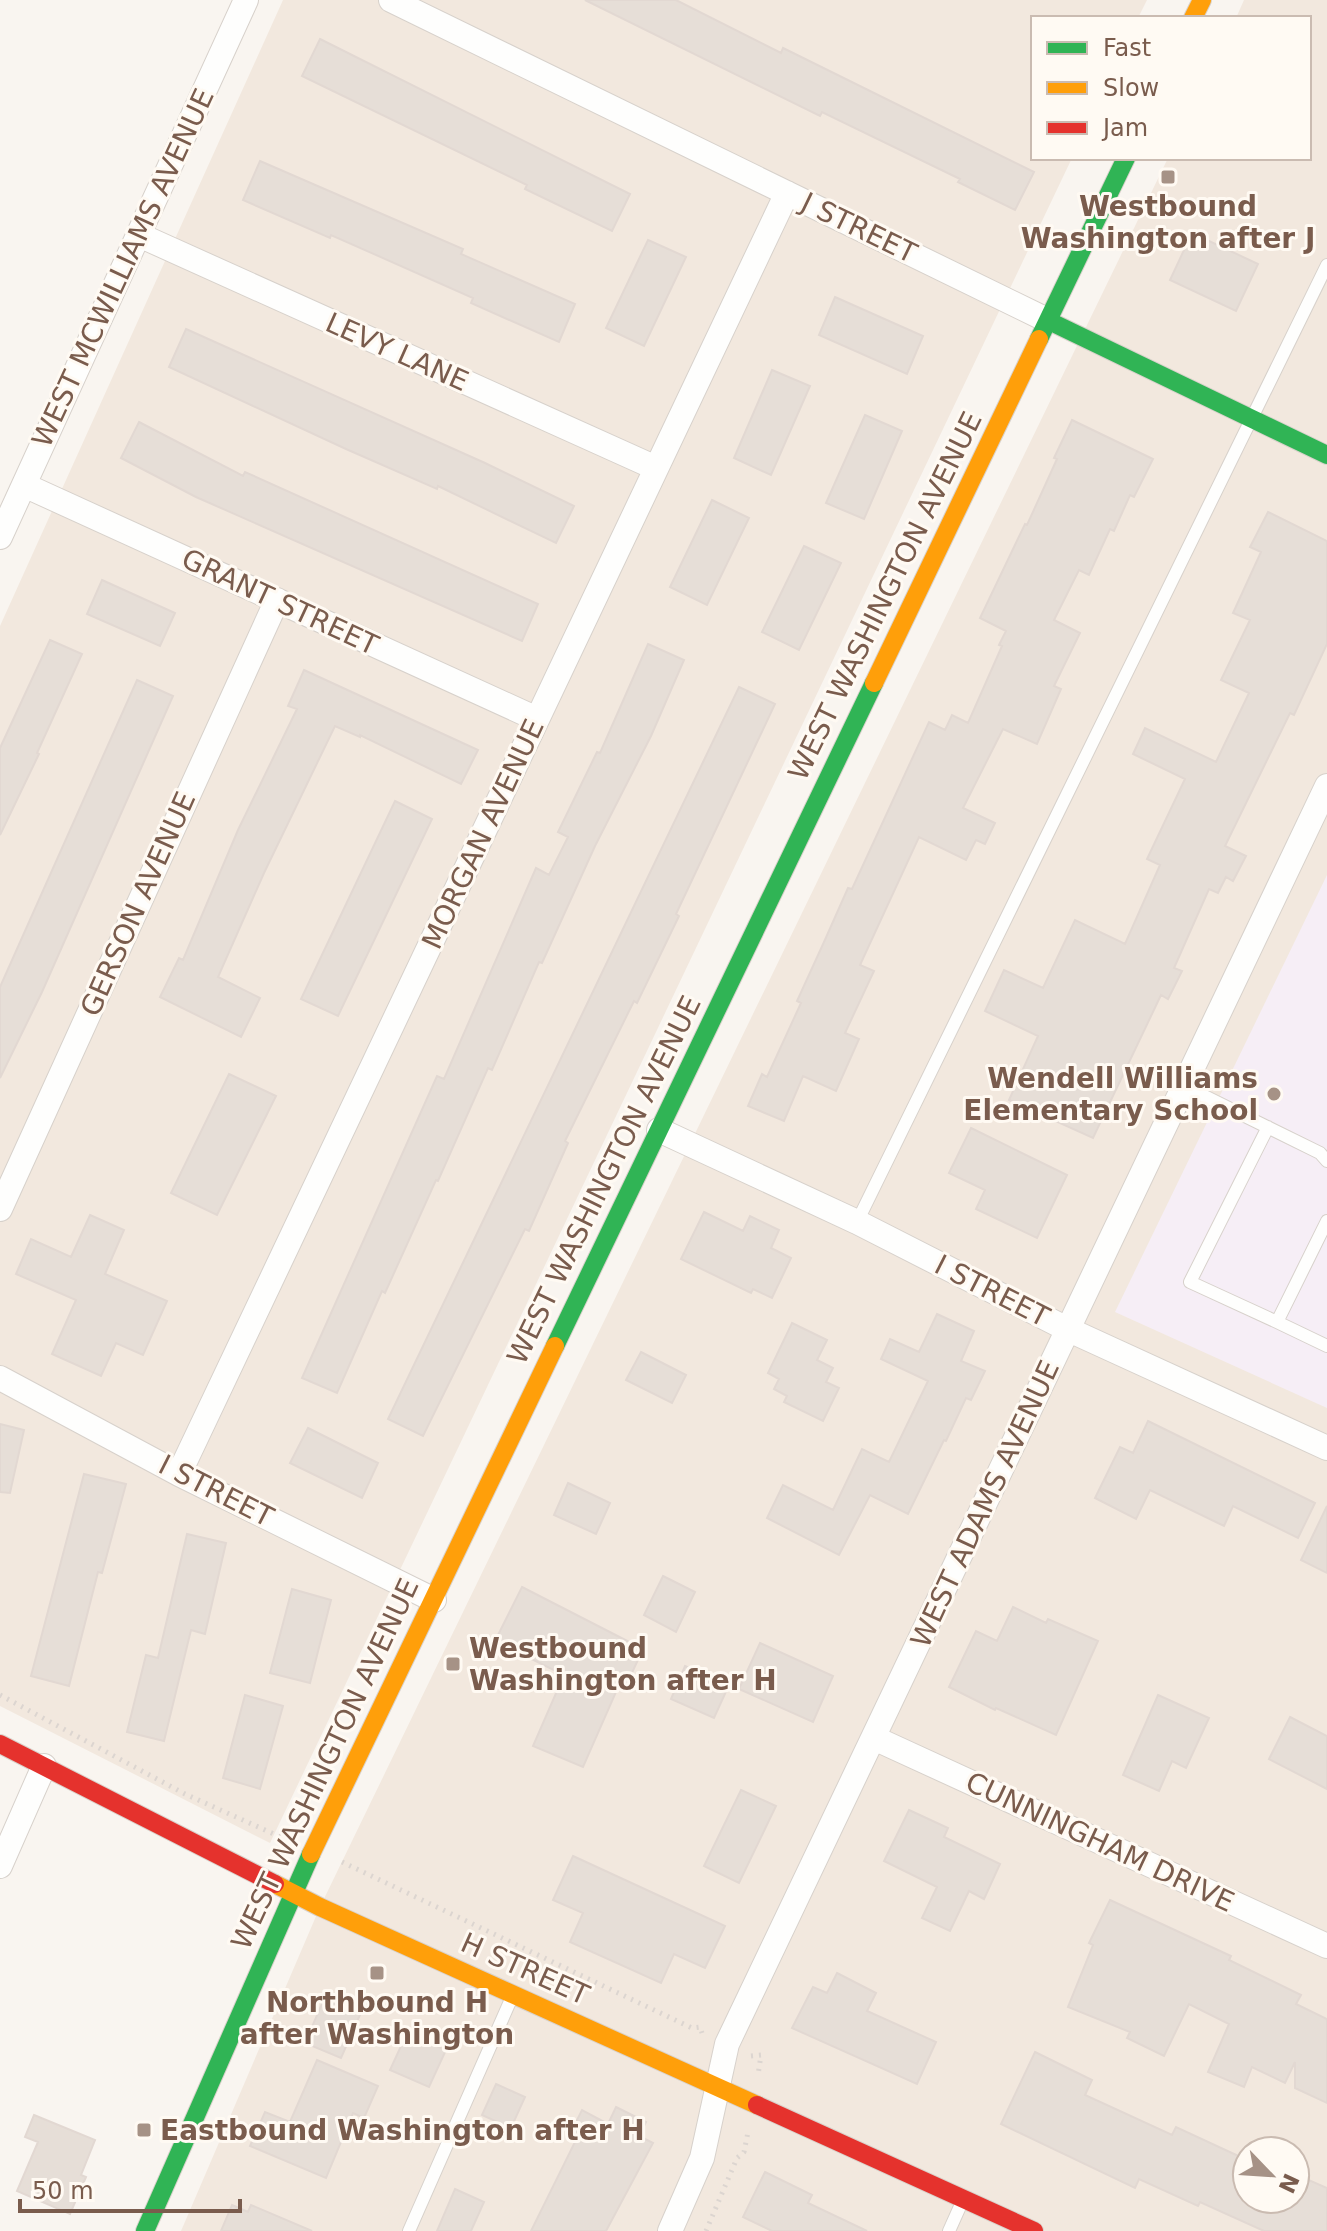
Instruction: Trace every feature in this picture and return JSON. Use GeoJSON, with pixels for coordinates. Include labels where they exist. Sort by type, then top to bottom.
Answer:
{"type":"FeatureCollection","features":[{"type":"Feature","properties":{"kind":"main road","name":"WEST WASHINGTON AVENUE"},"geometry":{"type":"LineString","coordinates":[[145,2231],[292,1893],[1125,160]]}},
{"type":"Feature","properties":{"kind":"main road","name":"J STREET"},"geometry":{"type":"LineString","coordinates":[[1049,321],[1327,455]]}},
{"type":"Feature","properties":{"kind":"main road","name":"H STREET"},"geometry":{"type":"LineString","coordinates":[[0,1744],[292,1893],[1034,2231]]}},
{"type":"Feature","properties":{"kind":"street","name":"WEST MCWILLIAMS AVENUE"},"geometry":{"type":"LineString","coordinates":[[0,537],[246,0]]}},
{"type":"Feature","properties":{"kind":"street","name":"J STREET"},"geometry":{"type":"LineString","coordinates":[[391,0],[1049,321]]}},
{"type":"Feature","properties":{"kind":"street","name":"MORGAN AVENUE"},"geometry":{"type":"LineString","coordinates":[[179,1474],[787,193]]}},
{"type":"Feature","properties":{"kind":"street","name":"LEVY LANE"},"geometry":{"type":"LineString","coordinates":[[139,235],[656,468]]}},
{"type":"Feature","properties":{"kind":"street","name":"GRANT STREET"},"geometry":{"type":"LineString","coordinates":[[24,485],[537,719]]}},
{"type":"Feature","properties":{"kind":"street","name":"GERSON AVENUE"},"geometry":{"type":"LineString","coordinates":[[0,1209],[277,600]]}},
{"type":"Feature","properties":{"kind":"street","name":"WEST ADAMS AVENUE"},"geometry":{"type":"LineString","coordinates":[[670,2231],[702,2158],[727,2044],[1327,786]]}},
{"type":"Feature","properties":{"kind":"street","name":"I STREET"},"geometry":{"type":"LineString","coordinates":[[659,1130],[857,1222],[1067,1329],[1327,1448]]}},
{"type":"Feature","properties":{"kind":"street","name":"I STREET"},"geometry":{"type":"LineString","coordinates":[[0,1378],[179,1474],[434,1600]]}},
{"type":"Feature","properties":{"kind":"street","name":"CUNNINGHAM DRIVE"},"geometry":{"type":"LineString","coordinates":[[874,1738],[1327,1946]]}},
{"type":"Feature","properties":{"kind":"street"},"geometry":{"type":"LineString","coordinates":[[0,1866],[44,1766]]}},
{"type":"Feature","properties":{"kind":"lane"},"geometry":{"type":"LineString","coordinates":[[857,1222],[1327,265]]}},
{"type":"Feature","properties":{"kind":"lane"},"geometry":{"type":"LineString","coordinates":[[1184,1086],[1320,1153],[1327,1161]]}},
{"type":"Feature","properties":{"kind":"lane"},"geometry":{"type":"LineString","coordinates":[[1268,1127],[1190,1282],[1327,1346]]}},
{"type":"Feature","properties":{"kind":"lane"},"geometry":{"type":"LineString","coordinates":[[1277,1322],[1327,1221]]}},
{"type":"Feature","properties":{"kind":"lane"},"geometry":{"type":"LineString","coordinates":[[409,2231],[513,1994]]}},
{"type":"Feature","properties":{"kind":"lane"},"geometry":{"type":"LineString","coordinates":[[949,2231],[963,2199]]}},
{"type":"Feature","properties":{"kind":"shaded area"},"geometry":{"type":"Polygon","coordinates":[[[283,0],[1147,0],[1139,16],[1031,16],[1031,160],[1071,160],[270,1843],[0,1706],[0,626],[283,0]]]}},
{"type":"Feature","properties":{"kind":"shaded area"},"geometry":{"type":"Polygon","coordinates":[[[1244,0],[1327,0],[1327,2231],[181,2231],[320,1907],[1167,160],[1311,160],[1311,16],[1237,16],[1244,0]]]}},
{"type":"Feature","properties":{"kind":"shaded area","name":"Wendell Williams Elementary School"},"geometry":{"type":"Polygon","coordinates":[[[1327,875],[1327,1408],[1115,1312],[1327,875]]]}},
{"type":"Feature","properties":{"kind":"building"},"geometry":{"type":"Polygon","coordinates":[[[585,0],[676,0],[781,53],[783,48],[1034,172],[1015,210],[958,182],[960,179],[822,112],[820,116],[585,0]]]}},
{"type":"Feature","properties":{"kind":"building"},"geometry":{"type":"Polygon","coordinates":[[[320,39],[630,194],[612,231],[525,189],[527,185],[302,76],[320,39]]]}},
{"type":"Feature","properties":{"kind":"building"},"geometry":{"type":"Polygon","coordinates":[[[260,161],[463,249],[461,254],[575,304],[559,342],[471,303],[473,298],[243,200],[260,161]]]}},
{"type":"Feature","properties":{"kind":"building"},"geometry":{"type":"Polygon","coordinates":[[[1192,233],[1258,264],[1236,311],[1170,280],[1192,233]]]}},
{"type":"Feature","properties":{"kind":"building"},"geometry":{"type":"Polygon","coordinates":[[[648,240],[686,257],[644,346],[606,328],[648,240]]]}},
{"type":"Feature","properties":{"kind":"building"},"geometry":{"type":"Polygon","coordinates":[[[835,297],[923,336],[907,374],[819,335],[835,297]]]}},
{"type":"Feature","properties":{"kind":"building"},"geometry":{"type":"Polygon","coordinates":[[[186,329],[574,506],[556,543],[438,486],[437,489],[346,449],[169,367],[186,329]]]}},
{"type":"Feature","properties":{"kind":"building"},"geometry":{"type":"Polygon","coordinates":[[[772,370],[810,386],[771,475],[734,458],[772,370]]]}},
{"type":"Feature","properties":{"kind":"building"},"geometry":{"type":"Polygon","coordinates":[[[865,415],[902,431],[864,519],[826,503],[865,415]]]}},
{"type":"Feature","properties":{"kind":"building"},"geometry":{"type":"Polygon","coordinates":[[[1072,420],[1153,459],[1134,497],[1130,495],[1114,531],[1110,529],[1089,575],[1079,570],[1054,620],[1080,633],[1054,686],[1061,689],[1037,744],[1003,729],[963,808],[995,823],[985,844],[976,840],[966,860],[919,837],[860,965],[874,971],[845,1033],[859,1039],[836,1091],[803,1076],[784,1121],[748,1106],[762,1074],[767,1077],[848,888],[852,889],[929,722],[945,730],[952,715],[968,723],[1006,631],[980,618],[1027,525],[1072,420]]]}},
{"type":"Feature","properties":{"kind":"building"},"geometry":{"type":"Polygon","coordinates":[[[139,422],[243,476],[245,472],[538,604],[522,641],[196,497],[121,458],[139,422]]]}},
{"type":"Feature","properties":{"kind":"building"},"geometry":{"type":"Polygon","coordinates":[[[712,500],[749,518],[707,605],[670,587],[712,500]]]}},
{"type":"Feature","properties":{"kind":"building"},"geometry":{"type":"Polygon","coordinates":[[[1268,512],[1327,541],[1327,644],[1294,715],[1290,713],[1225,846],[1246,856],[1233,881],[1226,877],[1218,893],[1209,889],[1174,968],[1182,971],[1168,999],[1161,995],[1093,1138],[1009,1100],[1038,1036],[985,1011],[1004,970],[1043,988],[1075,920],[1125,944],[1160,865],[1147,859],[1185,779],[1133,754],[1145,728],[1216,762],[1249,693],[1221,680],[1250,620],[1233,613],[1261,552],[1250,547],[1268,512]]]}},
{"type":"Feature","properties":{"kind":"building"},"geometry":{"type":"Polygon","coordinates":[[[804,546],[841,563],[799,650],[762,632],[804,546]]]}},
{"type":"Feature","properties":{"kind":"building"},"geometry":{"type":"Polygon","coordinates":[[[102,580],[175,613],[160,646],[87,614],[102,580]]]}},
{"type":"Feature","properties":{"kind":"building"},"geometry":{"type":"Polygon","coordinates":[[[50,640],[82,654],[0,835],[0,748],[50,640]]]}},
{"type":"Feature","properties":{"kind":"building"},"geometry":{"type":"Polygon","coordinates":[[[648,644],[684,660],[651,736],[595,846],[542,963],[539,962],[492,1070],[488,1068],[337,1393],[302,1378],[437,1076],[444,1079],[536,868],[549,875],[568,837],[558,832],[597,752],[600,753],[648,644]]]}},
{"type":"Feature","properties":{"kind":"building"},"geometry":{"type":"Polygon","coordinates":[[[304,670],[478,750],[461,784],[335,726],[218,977],[260,998],[241,1037],[160,997],[179,958],[183,960],[238,830],[297,709],[288,706],[304,670]]]}},
{"type":"Feature","properties":{"kind":"building"},"geometry":{"type":"Polygon","coordinates":[[[137,680],[173,696],[42,992],[0,1078],[0,987],[137,680]]]}},
{"type":"Feature","properties":{"kind":"building"},"geometry":{"type":"Polygon","coordinates":[[[739,687],[775,704],[676,914],[679,916],[565,1141],[568,1143],[529,1231],[525,1229],[423,1436],[388,1419],[739,687]]]}},
{"type":"Feature","properties":{"kind":"building"},"geometry":{"type":"Polygon","coordinates":[[[395,801],[432,819],[338,1016],[301,999],[395,801]]]}},
{"type":"Feature","properties":{"kind":"building"},"geometry":{"type":"Polygon","coordinates":[[[229,1074],[276,1096],[217,1215],[171,1193],[229,1074]]]}},
{"type":"Feature","properties":{"kind":"building"},"geometry":{"type":"Polygon","coordinates":[[[971,1128],[1067,1175],[1037,1238],[976,1209],[985,1190],[949,1173],[971,1128]]]}},
{"type":"Feature","properties":{"kind":"building"},"geometry":{"type":"Polygon","coordinates":[[[704,1212],[743,1231],[750,1216],[779,1230],[771,1248],[791,1258],[772,1298],[753,1289],[751,1293],[681,1259],[704,1212]]]}},
{"type":"Feature","properties":{"kind":"building"},"geometry":{"type":"Polygon","coordinates":[[[90,1215],[124,1230],[105,1274],[167,1301],[143,1355],[116,1343],[101,1376],[52,1354],[76,1300],[16,1274],[31,1239],[71,1257],[90,1215]]]}},
{"type":"Feature","properties":{"kind":"building"},"geometry":{"type":"Polygon","coordinates":[[[937,1314],[974,1331],[961,1361],[985,1371],[971,1400],[966,1398],[908,1514],[870,1495],[839,1555],[767,1518],[783,1485],[833,1510],[862,1449],[889,1462],[928,1381],[881,1359],[890,1339],[919,1352],[937,1314]]]}},
{"type":"Feature","properties":{"kind":"building"},"geometry":{"type":"Polygon","coordinates":[[[792,1323],[827,1340],[817,1360],[833,1368],[826,1382],[839,1388],[823,1421],[784,1402],[787,1396],[774,1389],[779,1379],[768,1373],[792,1323]]]}},
{"type":"Feature","properties":{"kind":"building"},"geometry":{"type":"Polygon","coordinates":[[[641,1352],[686,1375],[672,1403],[626,1380],[641,1352]]]}},
{"type":"Feature","properties":{"kind":"building"},"geometry":{"type":"Polygon","coordinates":[[[1148,1421],[1315,1503],[1298,1538],[1233,1506],[1224,1526],[1150,1490],[1136,1519],[1095,1498],[1120,1447],[1133,1453],[1148,1421]]]}},
{"type":"Feature","properties":{"kind":"building"},"geometry":{"type":"Polygon","coordinates":[[[0,1424],[24,1430],[10,1493],[0,1492],[0,1424]]]}},
{"type":"Feature","properties":{"kind":"building"},"geometry":{"type":"Polygon","coordinates":[[[308,1428],[378,1463],[362,1498],[290,1463],[308,1428]]]}},
{"type":"Feature","properties":{"kind":"building"},"geometry":{"type":"Polygon","coordinates":[[[84,1474],[126,1484],[102,1573],[98,1572],[69,1686],[31,1676],[84,1474]]]}},
{"type":"Feature","properties":{"kind":"building"},"geometry":{"type":"Polygon","coordinates":[[[568,1483],[610,1503],[596,1534],[554,1515],[568,1483]]]}},
{"type":"Feature","properties":{"kind":"building"},"geometry":{"type":"Polygon","coordinates":[[[1327,1506],[1327,1573],[1301,1560],[1327,1506]]]}},
{"type":"Feature","properties":{"kind":"building"},"geometry":{"type":"Polygon","coordinates":[[[187,1534],[226,1543],[205,1634],[191,1630],[164,1741],[127,1732],[146,1655],[158,1658],[187,1534]]]}},
{"type":"Feature","properties":{"kind":"building"},"geometry":{"type":"Polygon","coordinates":[[[663,1576],[695,1592],[676,1632],[644,1615],[663,1576]]]}},
{"type":"Feature","properties":{"kind":"building"},"geometry":{"type":"Polygon","coordinates":[[[522,1587],[643,1649],[625,1688],[619,1685],[583,1767],[533,1746],[564,1675],[495,1641],[522,1587]]]}},
{"type":"Feature","properties":{"kind":"building"},"geometry":{"type":"Polygon","coordinates":[[[292,1589],[331,1600],[310,1683],[270,1673],[292,1589]]]}},
{"type":"Feature","properties":{"kind":"building"},"geometry":{"type":"Polygon","coordinates":[[[1013,1607],[1046,1623],[1048,1619],[1098,1641],[1056,1735],[949,1687],[976,1631],[997,1641],[1013,1607]]]}},
{"type":"Feature","properties":{"kind":"building"},"geometry":{"type":"Polygon","coordinates":[[[760,1643],[833,1676],[813,1722],[739,1689],[760,1643]]]}},
{"type":"Feature","properties":{"kind":"building"},"geometry":{"type":"Polygon","coordinates":[[[685,1666],[729,1685],[714,1718],[671,1699],[685,1666]]]}},
{"type":"Feature","properties":{"kind":"building"},"geometry":{"type":"Polygon","coordinates":[[[245,1695],[283,1706],[260,1789],[223,1778],[245,1695]]]}},
{"type":"Feature","properties":{"kind":"building"},"geometry":{"type":"Polygon","coordinates":[[[1158,1695],[1209,1718],[1186,1768],[1172,1761],[1159,1791],[1123,1775],[1158,1695]]]}},
{"type":"Feature","properties":{"kind":"building"},"geometry":{"type":"Polygon","coordinates":[[[1290,1717],[1327,1736],[1327,1789],[1269,1759],[1290,1717]]]}},
{"type":"Feature","properties":{"kind":"building"},"geometry":{"type":"Polygon","coordinates":[[[741,1790],[776,1806],[739,1883],[704,1866],[741,1790]]]}},
{"type":"Feature","properties":{"kind":"building"},"geometry":{"type":"Polygon","coordinates":[[[909,1810],[948,1828],[944,1837],[1000,1864],[984,1899],[969,1891],[950,1931],[922,1918],[937,1887],[884,1861],[909,1810]]]}},
{"type":"Feature","properties":{"kind":"building"},"geometry":{"type":"Polygon","coordinates":[[[573,1856],[725,1926],[705,1968],[674,1954],[661,1983],[570,1942],[583,1913],[553,1900],[573,1856]]]}},
{"type":"Feature","properties":{"kind":"building"},"geometry":{"type":"Polygon","coordinates":[[[1110,1900],[1231,1956],[1229,1960],[1301,1995],[1296,2004],[1327,2019],[1327,2103],[1295,2088],[1295,2062],[1285,2083],[1252,2067],[1244,2087],[1208,2072],[1229,2024],[1189,2004],[1164,2056],[1127,2038],[1130,2032],[1068,2007],[1093,1945],[1089,1943],[1110,1900]]]}},
{"type":"Feature","properties":{"kind":"building"},"geometry":{"type":"Polygon","coordinates":[[[837,1973],[876,1993],[867,2011],[936,2042],[917,2084],[792,2028],[813,1987],[827,1993],[837,1973]]]}},
{"type":"Feature","properties":{"kind":"building"},"geometry":{"type":"Polygon","coordinates":[[[327,1992],[363,2008],[341,2058],[305,2043],[327,1992]]]}},
{"type":"Feature","properties":{"kind":"building"},"geometry":{"type":"Polygon","coordinates":[[[407,2033],[446,2050],[429,2087],[390,2070],[407,2033]]]}},
{"type":"Feature","properties":{"kind":"building"},"geometry":{"type":"Polygon","coordinates":[[[1035,2052],[1092,2080],[1085,2095],[1172,2135],[1176,2127],[1231,2153],[1231,2215],[1311,2215],[1311,2181],[1327,2188],[1327,2231],[1264,2231],[1139,2179],[1135,2188],[1001,2124],[1035,2052]]]}},
{"type":"Feature","properties":{"kind":"building"},"geometry":{"type":"Polygon","coordinates":[[[317,2060],[378,2086],[364,2118],[353,2113],[326,2178],[250,2146],[265,2112],[290,2122],[317,2060]]]}},
{"type":"Feature","properties":{"kind":"building"},"geometry":{"type":"Polygon","coordinates":[[[496,2084],[525,2097],[511,2128],[482,2115],[496,2084]]]}},
{"type":"Feature","properties":{"kind":"building"},"geometry":{"type":"Polygon","coordinates":[[[616,2107],[646,2122],[639,2136],[653,2143],[606,2231],[531,2231],[577,2138],[570,2134],[582,2110],[608,2124],[616,2107]]]}},
{"type":"Feature","properties":{"kind":"building"},"geometry":{"type":"Polygon","coordinates":[[[34,2115],[95,2140],[81,2175],[86,2177],[70,2214],[17,2191],[38,2142],[25,2137],[34,2115]]]}},
{"type":"Feature","properties":{"kind":"building"},"geometry":{"type":"Polygon","coordinates":[[[765,2172],[812,2195],[808,2203],[867,2231],[772,2231],[743,2217],[765,2172]]]}},
{"type":"Feature","properties":{"kind":"building"},"geometry":{"type":"Polygon","coordinates":[[[455,2189],[484,2202],[471,2231],[437,2231],[455,2189]]]}},
{"type":"Feature","properties":{"kind":"building"},"geometry":{"type":"Polygon","coordinates":[[[232,2205],[248,2212],[251,2205],[312,2231],[221,2231],[232,2205]]]}},
{"type":"Feature","properties":{"kind":"traffic: fast"},"geometry":{"type":"LineString","coordinates":[[1039,339],[1125,160]]}},
{"type":"Feature","properties":{"kind":"traffic: fast"},"geometry":{"type":"LineString","coordinates":[[1049,321],[1327,455]]}},
{"type":"Feature","properties":{"kind":"traffic: fast"},"geometry":{"type":"LineString","coordinates":[[555,1346],[874,683]]}},
{"type":"Feature","properties":{"kind":"traffic: fast"},"geometry":{"type":"LineString","coordinates":[[145,2231],[311,1854]]}},
{"type":"Feature","properties":{"kind":"traffic: slow"},"geometry":{"type":"LineString","coordinates":[[1194,16],[1202,0]]}},
{"type":"Feature","properties":{"kind":"traffic: slow"},"geometry":{"type":"LineString","coordinates":[[874,683],[1039,339]]}},
{"type":"Feature","properties":{"kind":"traffic: slow"},"geometry":{"type":"LineString","coordinates":[[311,1854],[555,1346]]}},
{"type":"Feature","properties":{"kind":"traffic: slow"},"geometry":{"type":"LineString","coordinates":[[275,1884],[757,2105]]}},
{"type":"Feature","properties":{"kind":"traffic: jam"},"geometry":{"type":"LineString","coordinates":[[0,1744],[275,1884]]}},
{"type":"Feature","properties":{"kind":"traffic: jam"},"geometry":{"type":"LineString","coordinates":[[757,2105],[1034,2231]]}},
{"type":"Feature","properties":{"kind":"place","name":"Westbound Washington after J"},"geometry":{"type":"Point","coordinates":[1168,177]}},
{"type":"Feature","properties":{"kind":"place","name":"Wendell Williams Elementary School"},"geometry":{"type":"Point","coordinates":[1274,1094]}},
{"type":"Feature","properties":{"kind":"place","name":"Westbound Washington after H"},"geometry":{"type":"Point","coordinates":[453,1664]}},
{"type":"Feature","properties":{"kind":"place","name":"Northbound H after Washington"},"geometry":{"type":"Point","coordinates":[377,1973]}},
{"type":"Feature","properties":{"kind":"place","name":"Eastbound Washington after H"},"geometry":{"type":"Point","coordinates":[144,2130]}}]}
